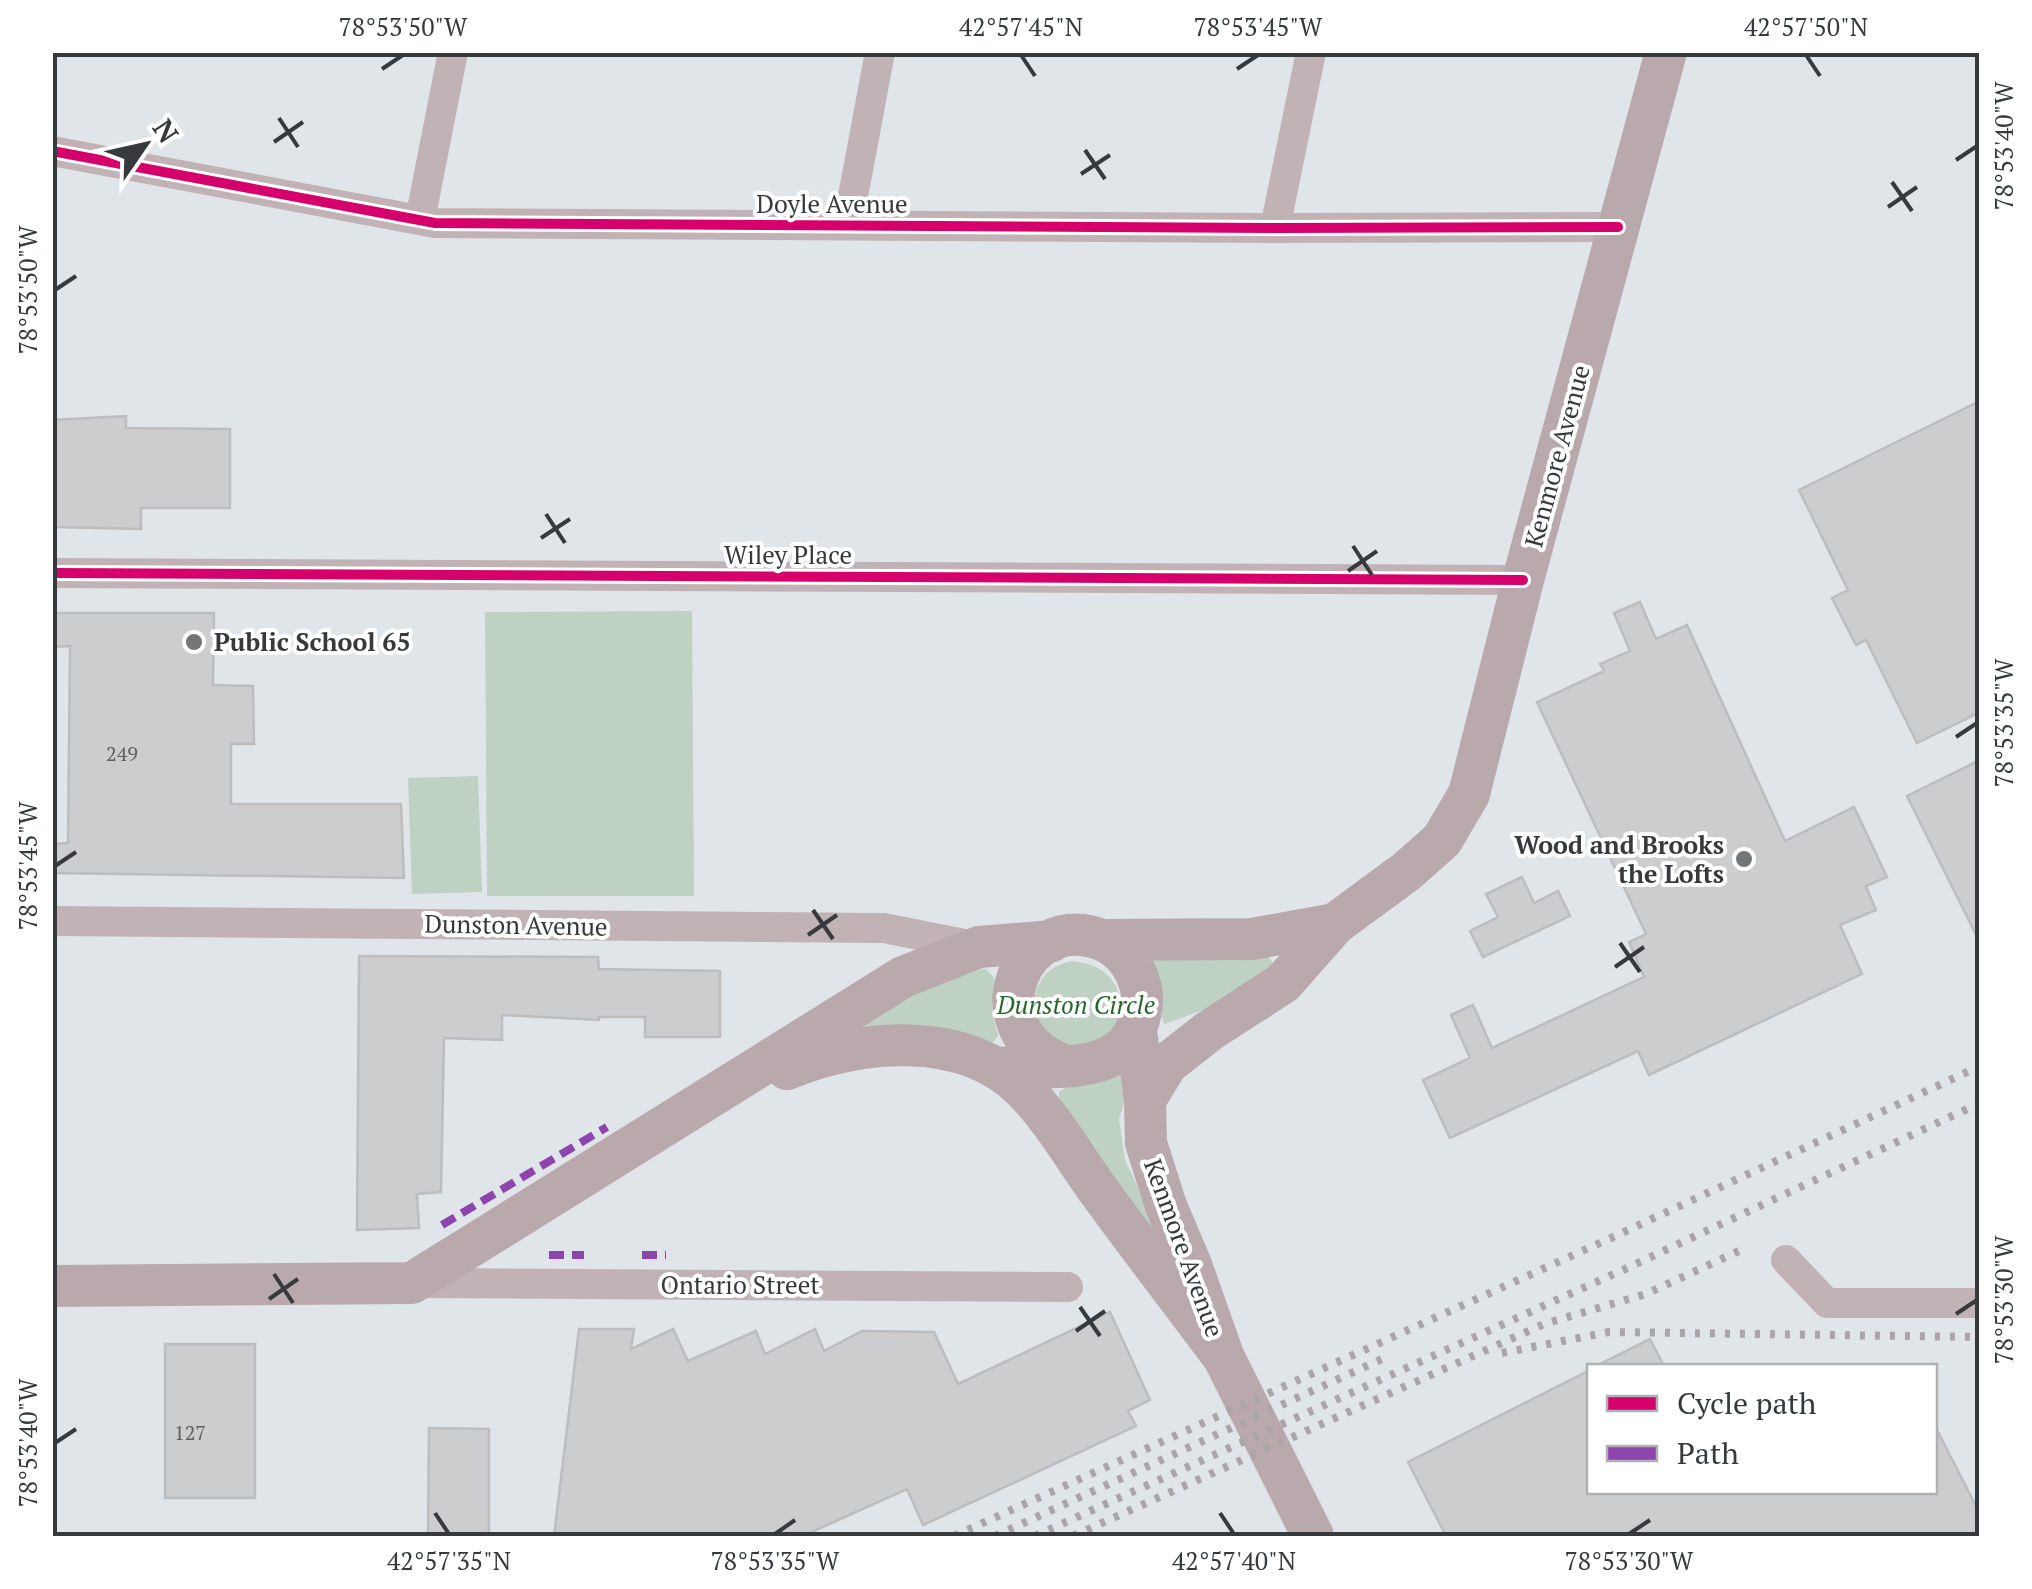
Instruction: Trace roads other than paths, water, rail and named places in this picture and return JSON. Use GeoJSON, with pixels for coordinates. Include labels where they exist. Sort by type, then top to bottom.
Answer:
{"type":"FeatureCollection","features":[{"type":"Feature","properties":{"kind":"street"},"geometry":{"type":"LineString","coordinates":[[420,220],[453,52]]}},
{"type":"Feature","properties":{"kind":"street"},"geometry":{"type":"LineString","coordinates":[[848,223],[880,52]]}},
{"type":"Feature","properties":{"kind":"street"},"geometry":{"type":"LineString","coordinates":[[1275,228],[1310,52]]}},
{"type":"Feature","properties":{"kind":"street","name":"Kenmore Avenue"},"geometry":{"type":"LineString","coordinates":[[1313,1536],[1224,1358],[1151,1159],[1146,1143],[1147,1051],[1284,984],[1335,924],[1442,840],[1469,794],[1666,52]]}},
{"type":"Feature","properties":{"kind":"street","name":"Doyle Avenue"},"geometry":{"type":"LineString","coordinates":[[52,151],[435,222],[1618,227]]}},
{"type":"Feature","properties":{"kind":"street","name":"Wiley Place"},"geometry":{"type":"LineString","coordinates":[[52,572],[1523,580]]}},
{"type":"Feature","properties":{"kind":"street","name":"Dunston Avenue"},"geometry":{"type":"LineString","coordinates":[[52,921],[884,928],[978,947]]}},
{"type":"Feature","properties":{"kind":"street","name":"Kenmore Avenue"},"geometry":{"type":"LineString","coordinates":[[1102,940],[1252,939],[1335,924]]}},
{"type":"Feature","properties":{"kind":"street"},"geometry":{"type":"LineString","coordinates":[[412,1283],[903,977],[978,947],[1085,936],[1102,940],[1121,952],[1134,968],[1142,988],[1147,1051],[1079,1066],[1030,1066],[934,1048],[872,1045],[819,1056],[690,1110]]}},
{"type":"Feature","properties":{"kind":"street"},"geometry":{"type":"LineString","coordinates":[[1030,1066],[1012,1003],[1014,984],[1033,952],[1052,941]]}},
{"type":"Feature","properties":{"kind":"street","name":"Kenmore Avenue"},"geometry":{"type":"LineString","coordinates":[[1030,1066],[1021,1086],[1046,1113],[1224,1358]]}},
{"type":"Feature","properties":{"kind":"street"},"geometry":{"type":"LineString","coordinates":[[1786,1260],[1827,1303],[1980,1303]]}},
{"type":"Feature","properties":{"kind":"street","name":"Ontario Street"},"geometry":{"type":"LineString","coordinates":[[52,1286],[412,1283],[1068,1287]]}},
{"type":"Feature","properties":{"kind":"railway"},"geometry":{"type":"LineString","coordinates":[[954,1536],[1980,1066]]}},
{"type":"Feature","properties":{"kind":"railway"},"geometry":{"type":"LineString","coordinates":[[1035,1536],[1625,1269],[1980,1103]]}},
{"type":"Feature","properties":{"kind":"railway"},"geometry":{"type":"LineString","coordinates":[[1073,1536],[1544,1324],[1646,1294],[1741,1250]]}},
{"type":"Feature","properties":{"kind":"railway"},"geometry":{"type":"LineString","coordinates":[[1502,1353],[1609,1332],[1980,1337]]}},
{"type":"Feature","properties":{"kind":"railway"},"geometry":{"type":"LineString","coordinates":[[995,1536],[1382,1359]]}},
{"type":"Feature","properties":{"kind":"place","name":"Public School 65"},"geometry":{"type":"Point","coordinates":[194,642]}},
{"type":"Feature","properties":{"kind":"place","name":"Wood and Brooks the Lofts"},"geometry":{"type":"Point","coordinates":[1744,859]}},
{"type":"Feature","properties":{"kind":"park label","name":"Dunston Circle"},"geometry":{"type":"Point","coordinates":[1076,1005]}}]}
